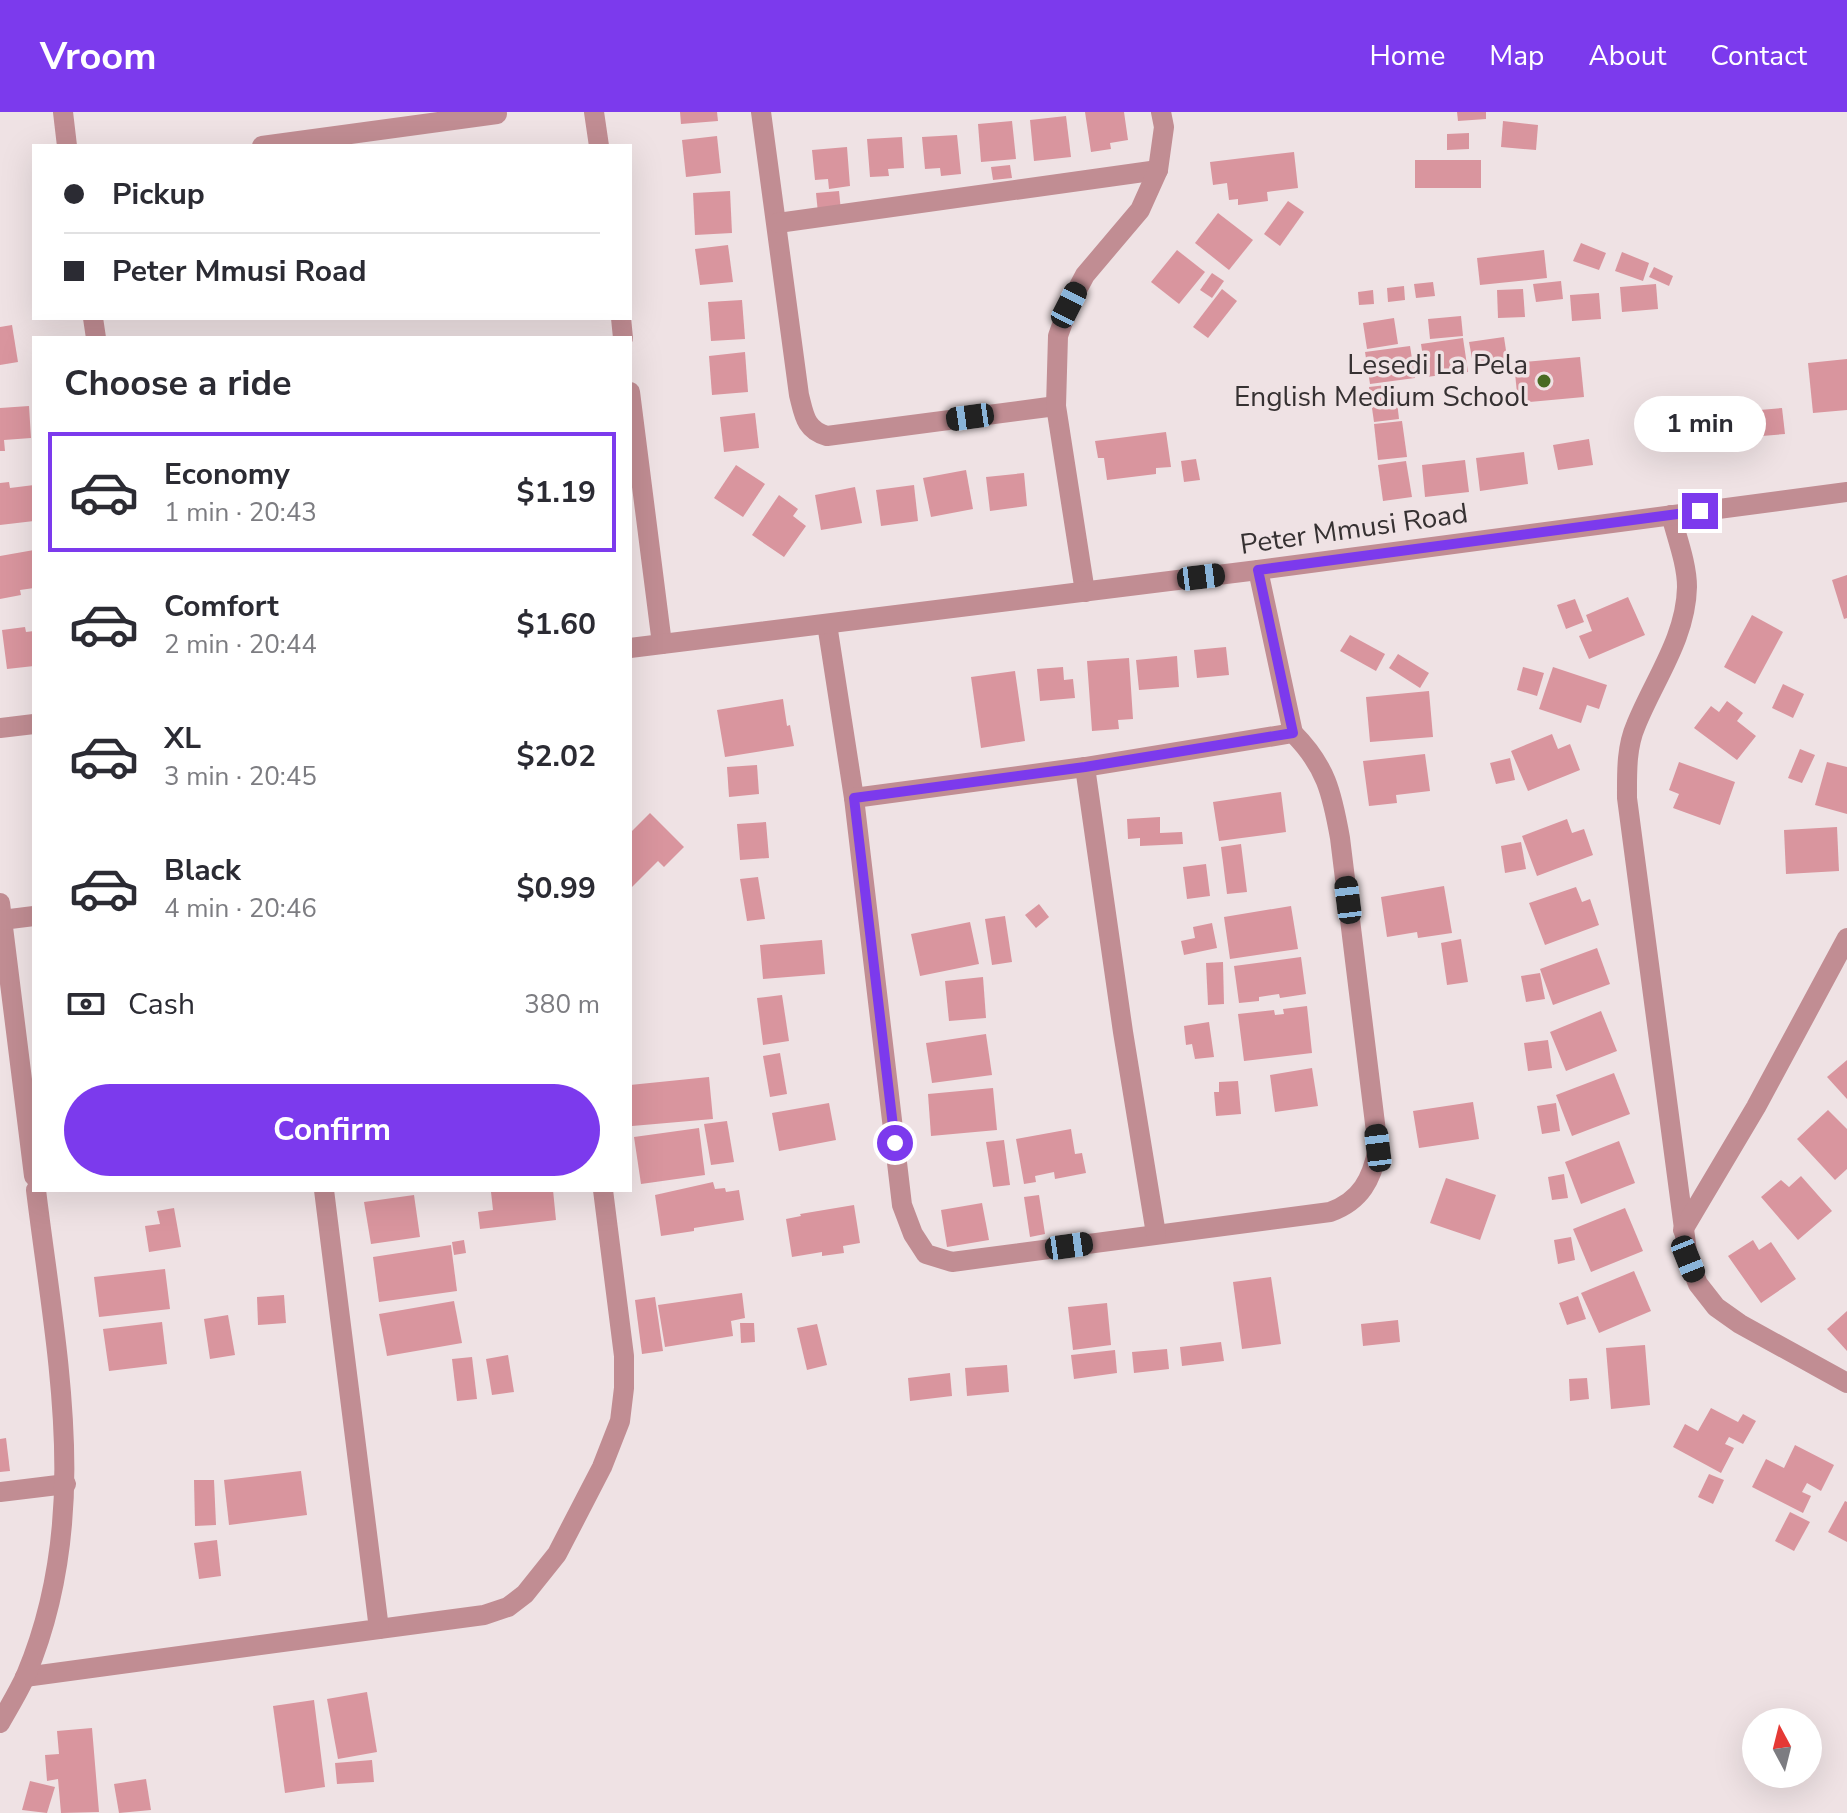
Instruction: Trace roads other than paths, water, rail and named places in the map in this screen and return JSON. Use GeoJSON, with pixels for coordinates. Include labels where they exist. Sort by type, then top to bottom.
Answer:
{"type":"FeatureCollection","features":[{"type":"Feature","properties":{"kind":"street"},"geometry":{"type":"LineString","coordinates":[[63,112],[67,144]]}},
{"type":"Feature","properties":{"kind":"street"},"geometry":{"type":"LineString","coordinates":[[594,112],[599,144]]}},
{"type":"Feature","properties":{"kind":"street"},"geometry":{"type":"LineString","coordinates":[[761,112],[799,395],[807,424],[815,433],[827,436],[1056,406]]}},
{"type":"Feature","properties":{"kind":"street"},"geometry":{"type":"LineString","coordinates":[[1085,592],[1056,406],[1058,336],[1069,305],[1085,275],[1140,210],[1158,170],[1164,127],[1161,112]]}},
{"type":"Feature","properties":{"kind":"street"},"geometry":{"type":"LineString","coordinates":[[277,144],[497,114]]}},
{"type":"Feature","properties":{"kind":"street"},"geometry":{"type":"LineString","coordinates":[[778,223],[1158,170]]}},
{"type":"Feature","properties":{"kind":"street"},"geometry":{"type":"LineString","coordinates":[[632,408],[662,644]]}},
{"type":"Feature","properties":{"kind":"street","name":"Peter Mmusi Road"},"geometry":{"type":"LineString","coordinates":[[632,648],[1258,570],[1847,492]]}},
{"type":"Feature","properties":{"kind":"street"},"geometry":{"type":"LineString","coordinates":[[1671,515],[1687,586],[1683,615],[1674,647],[1635,727],[1629,749],[1627,798],[1688,1259],[1698,1284],[1716,1307],[1740,1324],[1847,1383]]}},
{"type":"Feature","properties":{"kind":"street"},"geometry":{"type":"LineString","coordinates":[[827,624],[854,798],[902,1205],[913,1234],[926,1254],[952,1262],[1330,1212],[1359,1195],[1368,1182],[1378,1148],[1336,813],[1323,772],[1310,751],[1293,733],[1258,570]]}},
{"type":"Feature","properties":{"kind":"street"},"geometry":{"type":"LineString","coordinates":[[0,728],[32,724]]}},
{"type":"Feature","properties":{"kind":"street"},"geometry":{"type":"LineString","coordinates":[[854,798],[1085,767],[1293,733]]}},
{"type":"Feature","properties":{"kind":"street"},"geometry":{"type":"LineString","coordinates":[[1085,767],[1156,1234]]}},
{"type":"Feature","properties":{"kind":"street"},"geometry":{"type":"LineString","coordinates":[[32,916],[1,912],[32,1160]]}},
{"type":"Feature","properties":{"kind":"street"},"geometry":{"type":"LineString","coordinates":[[1683,1230],[1756,1107],[1847,938]]}},
{"type":"Feature","properties":{"kind":"street"},"geometry":{"type":"LineString","coordinates":[[0,1723],[25,1677],[39,1640],[58,1568],[66,1484],[60,1383],[36,1192]]}},
{"type":"Feature","properties":{"kind":"street"},"geometry":{"type":"LineString","coordinates":[[324,1192],[379,1629]]}},
{"type":"Feature","properties":{"kind":"street"},"geometry":{"type":"LineString","coordinates":[[25,1677],[484,1615],[508,1607],[542,1576],[557,1554],[613,1445],[620,1421],[624,1356],[603,1192]]}},
{"type":"Feature","properties":{"kind":"street"},"geometry":{"type":"LineString","coordinates":[[0,1492],[66,1484]]}},
{"type":"Feature","properties":{"kind":"place","name":"Lesedi La Pela English Medium School"},"geometry":{"type":"Point","coordinates":[1544,381]}}]}
